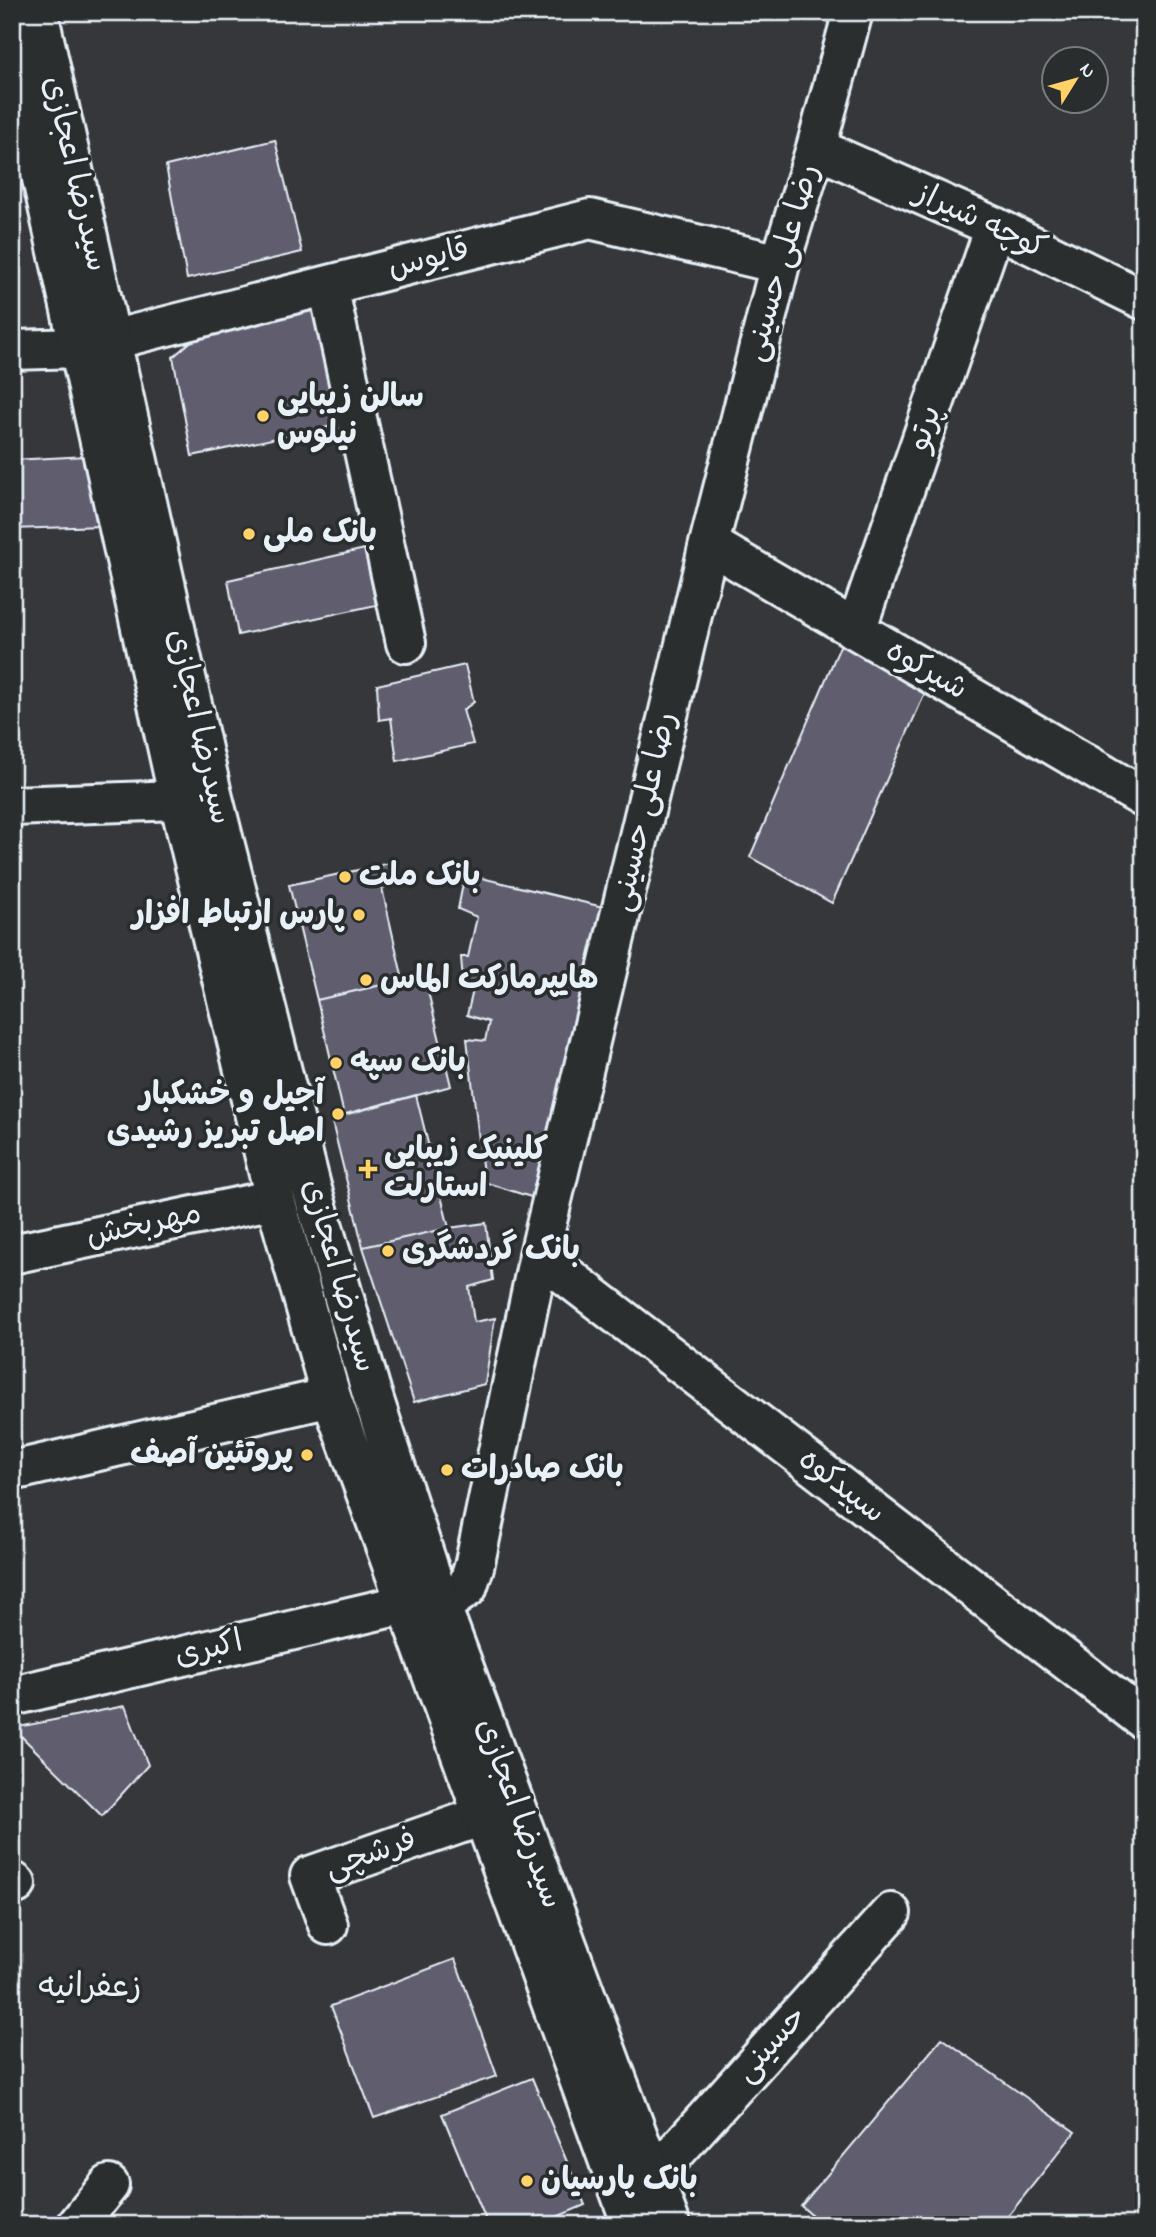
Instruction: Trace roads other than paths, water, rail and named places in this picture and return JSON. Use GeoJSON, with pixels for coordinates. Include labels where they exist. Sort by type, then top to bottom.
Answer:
{"type":"FeatureCollection","features":[{"type":"Feature","properties":{"kind":"street","name":"سیدرضا اعجازی"},"geometry":{"type":"LineString","coordinates":[[38,12],[95,344],[179,800],[275,1199],[331,1397],[423,1605],[671,2225]]}},
{"type":"Feature","properties":{"kind":"street","name":"رضا علی حسینی"},"geometry":{"type":"LineString","coordinates":[[423,1605],[467,1588],[474,1567],[539,1255],[709,544],[780,264],[816,148],[853,12]]}},
{"type":"Feature","properties":{"kind":"street","name":"سیدرضا اعجازی"},"geometry":{"type":"LineString","coordinates":[[12,43],[95,344],[311,1186],[372,1394],[423,1605],[482,1816],[632,2225]]}},
{"type":"Feature","properties":{"kind":"street","name":"کوچه شیراز"},"geometry":{"type":"LineString","coordinates":[[816,148],[995,227],[1144,300]]}},
{"type":"Feature","properties":{"kind":"street","name":"قایوس"},"geometry":{"type":"LineString","coordinates":[[12,351],[95,344],[590,219],[780,264]]}},
{"type":"Feature","properties":{"kind":"street","name":"پرتو"},"geometry":{"type":"LineString","coordinates":[[856,630],[995,227]]}},
{"type":"Feature","properties":{"kind":"street"},"geometry":{"type":"LineString","coordinates":[[328,286],[406,643]]}},
{"type":"Feature","properties":{"kind":"street","name":"شیرکوه"},"geometry":{"type":"LineString","coordinates":[[709,544],[1144,798]]}},
{"type":"Feature","properties":{"kind":"street"},"geometry":{"type":"LineString","coordinates":[[12,806],[179,800]]}},
{"type":"Feature","properties":{"kind":"street","name":"مهربخش"},"geometry":{"type":"LineString","coordinates":[[12,1254],[275,1199]]}},
{"type":"Feature","properties":{"kind":"street","name":"سپیدکوه"},"geometry":{"type":"LineString","coordinates":[[539,1255],[1144,1720]]}},
{"type":"Feature","properties":{"kind":"street"},"geometry":{"type":"LineString","coordinates":[[12,1471],[331,1397]]}},
{"type":"Feature","properties":{"kind":"street","name":"اکبری"},"geometry":{"type":"LineString","coordinates":[[12,1696],[423,1605]]}},
{"type":"Feature","properties":{"kind":"street","name":"فرشچی"},"geometry":{"type":"LineString","coordinates":[[328,1925],[310,1876],[482,1816]]}},
{"type":"Feature","properties":{"kind":"street","name":"حسینی"},"geometry":{"type":"LineString","coordinates":[[653,2177],[891,1913]]}},
{"type":"Feature","properties":{"kind":"street"},"geometry":{"type":"LineString","coordinates":[[77,2225],[109,2185]]}},
{"type":"Feature","properties":{"kind":"place","name":"سالن زیبایی نیلوس"},"geometry":{"type":"Point","coordinates":[263,416]}},
{"type":"Feature","properties":{"kind":"place","name":"بانک ملی"},"geometry":{"type":"Point","coordinates":[249,534]}},
{"type":"Feature","properties":{"kind":"place","name":"بانک ملت"},"geometry":{"type":"Point","coordinates":[345,877]}},
{"type":"Feature","properties":{"kind":"place","name":"پارس ارتباط افزار"},"geometry":{"type":"Point","coordinates":[359,915]}},
{"type":"Feature","properties":{"kind":"place","name":"هایپرمارکت الماس"},"geometry":{"type":"Point","coordinates":[366,980]}},
{"type":"Feature","properties":{"kind":"place","name":"بانک سپه"},"geometry":{"type":"Point","coordinates":[336,1063]}},
{"type":"Feature","properties":{"kind":"place","name":"آجیل و خشکبار اصل تبریز رشیدی"},"geometry":{"type":"Point","coordinates":[338,1114]}},
{"type":"Feature","properties":{"kind":"place","name":"کلینیک زیبایی استارلت"},"geometry":{"type":"Point","coordinates":[368,1169]}},
{"type":"Feature","properties":{"kind":"place","name":"بانک گردشگری"},"geometry":{"type":"Point","coordinates":[388,1251]}},
{"type":"Feature","properties":{"kind":"place","name":"پروتئین آصف"},"geometry":{"type":"Point","coordinates":[307,1455]}},
{"type":"Feature","properties":{"kind":"place","name":"بانک صادرات"},"geometry":{"type":"Point","coordinates":[447,1470]}},
{"type":"Feature","properties":{"kind":"place","name":"بانک پارسیان"},"geometry":{"type":"Point","coordinates":[527,2181]}},
{"type":"Feature","properties":{"kind":"district","name":"زعفرانیه"},"geometry":{"type":"Point","coordinates":[90,1988]}}]}
